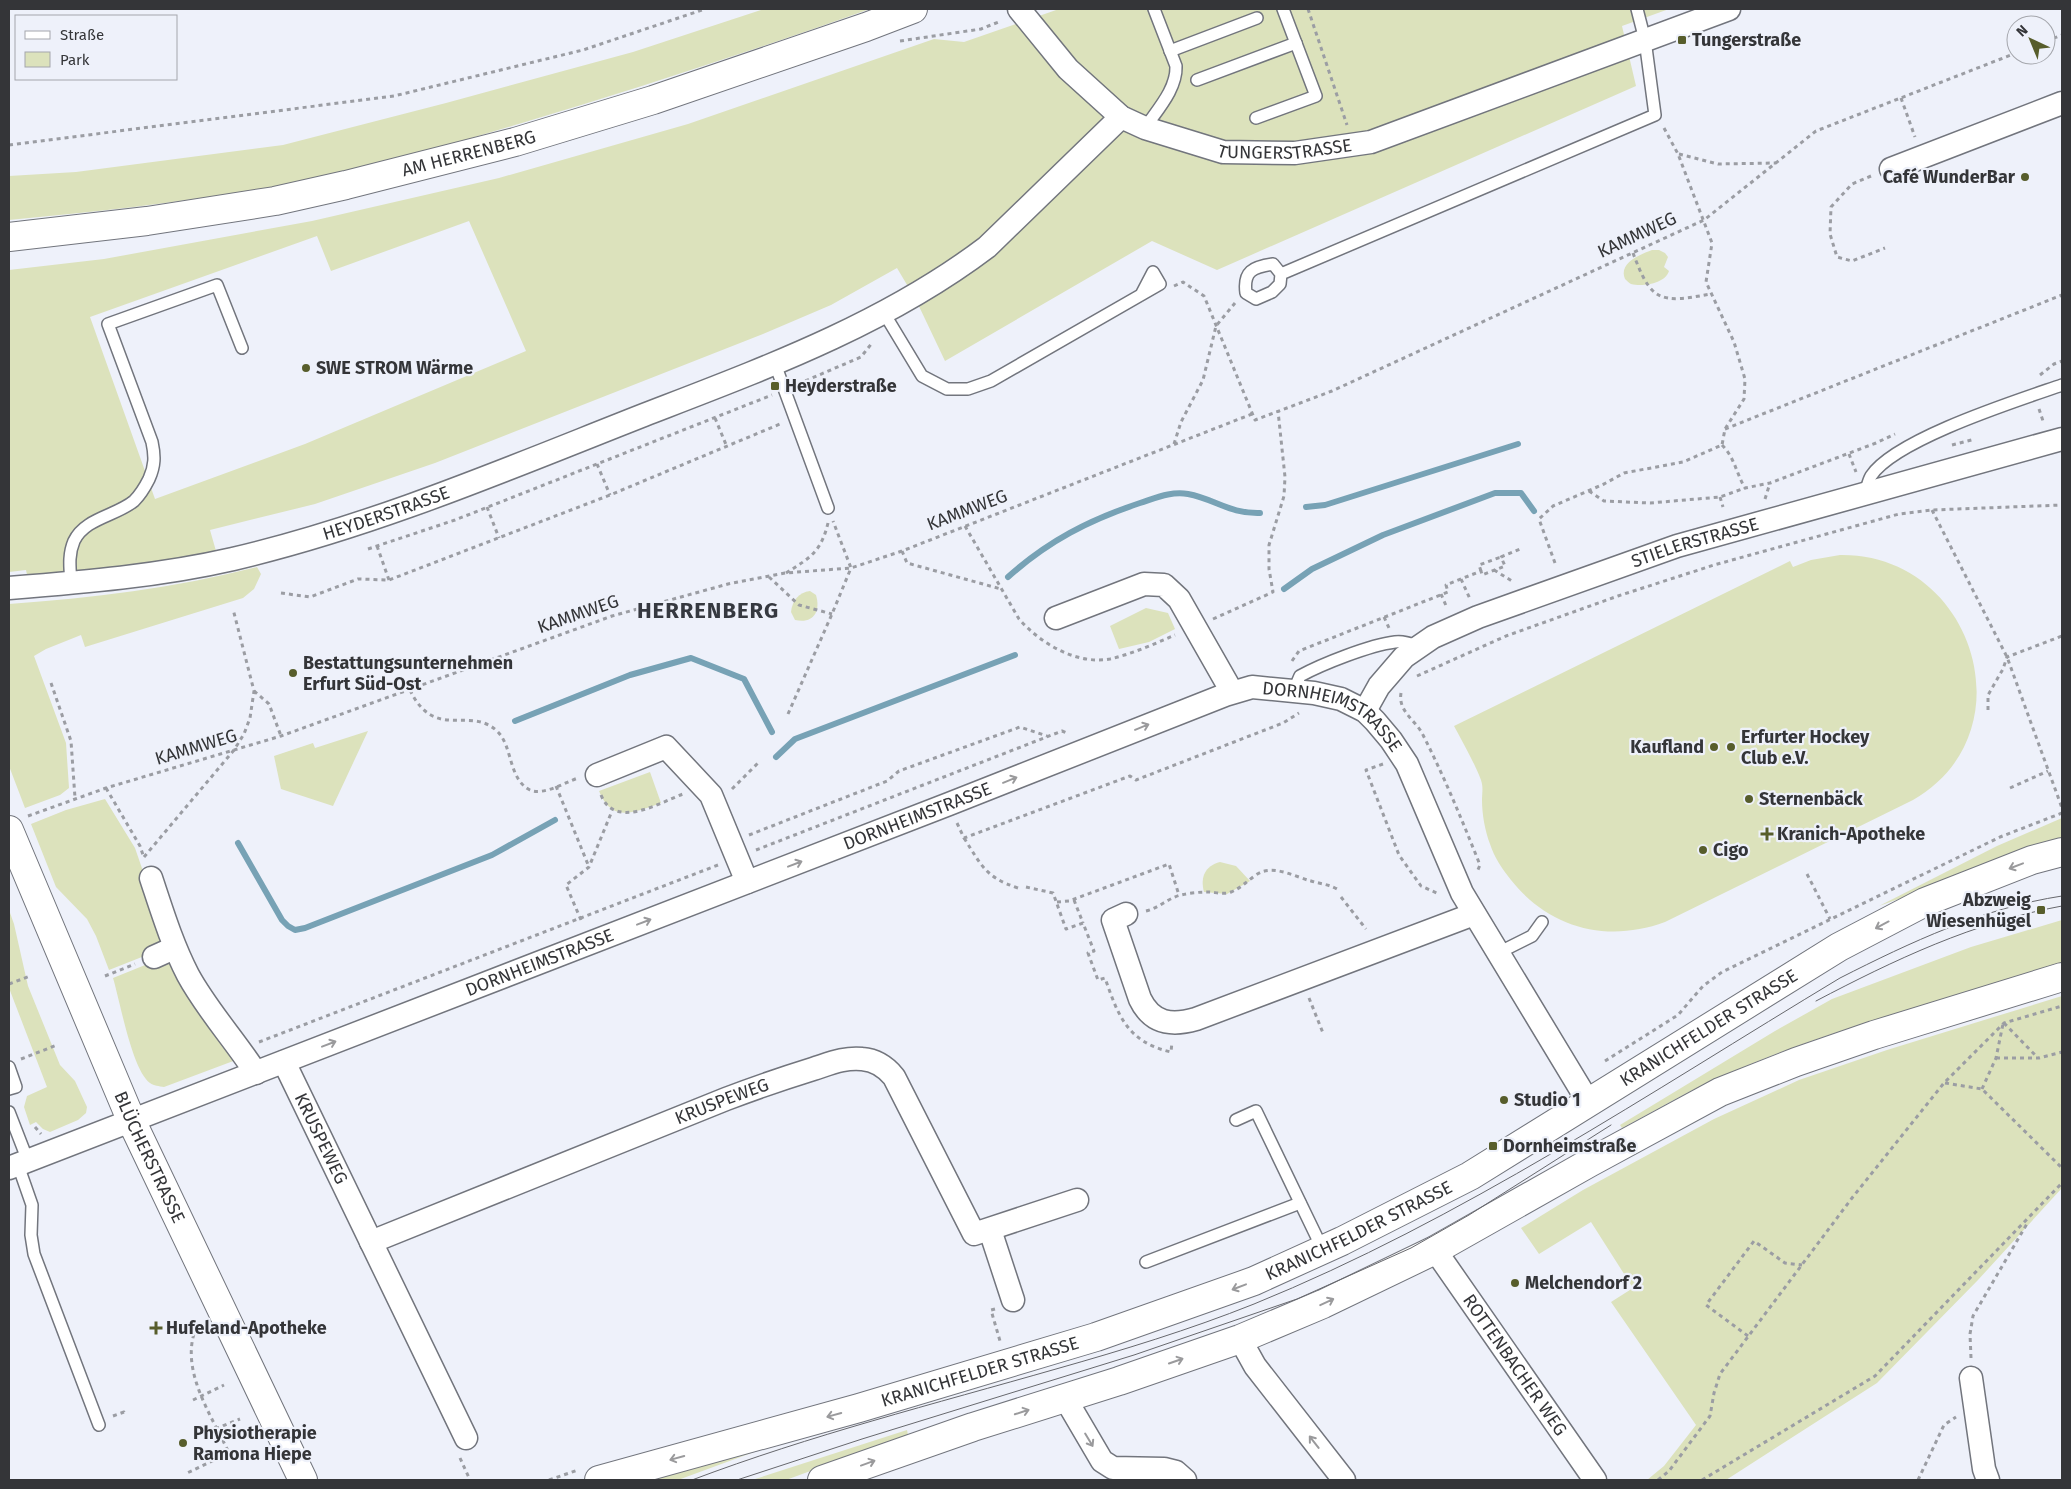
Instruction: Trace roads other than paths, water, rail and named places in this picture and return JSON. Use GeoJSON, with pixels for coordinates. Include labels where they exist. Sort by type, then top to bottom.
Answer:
{"type":"FeatureCollection","features":[{"type":"Feature","properties":{"kind":"main road","name":"AM HERRENBERG"},"geometry":{"type":"LineString","coordinates":[[9,238],[147,221],[245,206],[346,185],[515,142],[653,100],[866,28],[913,9]]}},
{"type":"Feature","properties":{"kind":"main road","name":"BLÜCHERSTRASSE"},"geometry":{"type":"LineString","coordinates":[[18,823],[132,1122],[302,1480]]}},
{"type":"Feature","properties":{"kind":"main road","name":"KRANICHFELDER STRASSE"},"geometry":{"type":"LineString","coordinates":[[590,1475],[859,1408],[1096,1337],[1254,1281],[1323,1250],[1470,1176],[1839,947],[1925,902],[2032,860],[2062,852]]}},
{"type":"Feature","properties":{"kind":"main road"},"geometry":{"type":"LineString","coordinates":[[822,1480],[974,1427],[1240,1339],[1323,1304],[1435,1250],[1720,1092],[1796,1062],[1874,1035],[2062,977]]}},
{"type":"Feature","properties":{"kind":"street","name":"TUNGERSTRASSE"},"geometry":{"type":"LineString","coordinates":[[1020,9],[1068,69],[1121,117],[1145,128],[1223,152],[1295,154],[1371,142],[1729,9]]}},
{"type":"Feature","properties":{"kind":"street"},"geometry":{"type":"LineString","coordinates":[[1891,168],[2062,102]]}},
{"type":"Feature","properties":{"kind":"street","name":"HEYDERSTRASSE"},"geometry":{"type":"LineString","coordinates":[[9,588],[71,583],[160,572],[226,560],[324,534],[446,493],[775,364],[845,333],[887,319],[988,247],[1121,117]]}},
{"type":"Feature","properties":{"kind":"street","name":"STIELERSTRASSE"},"geometry":{"type":"LineString","coordinates":[[1365,711],[1387,676],[1417,646],[1432,637],[1500,609],[1677,546],[2062,439]]}},
{"type":"Feature","properties":{"kind":"street"},"geometry":{"type":"LineString","coordinates":[[1056,618],[1144,584],[1164,585],[1179,598],[1232,692]]}},
{"type":"Feature","properties":{"kind":"street","name":"DORNHEIMSTRASSE"},"geometry":{"type":"LineString","coordinates":[[18,1165],[949,804],[1232,692],[1252,687],[1304,692],[1341,699],[1365,711],[1387,735],[1402,756],[1462,893],[1589,1103]]}},
{"type":"Feature","properties":{"kind":"street"},"geometry":{"type":"LineString","coordinates":[[597,775],[666,747],[711,795],[747,882]]}},
{"type":"Feature","properties":{"kind":"street"},"geometry":{"type":"LineString","coordinates":[[147,868],[174,948],[205,1004],[256,1073]]}},
{"type":"Feature","properties":{"kind":"street"},"geometry":{"type":"LineString","coordinates":[[1126,914],[1112,920],[1140,999],[1147,1011],[1157,1019],[1165,1023],[1174,1024],[1196,1020],[1474,914]]}},
{"type":"Feature","properties":{"kind":"street"},"geometry":{"type":"LineString","coordinates":[[154,957],[174,948]]}},
{"type":"Feature","properties":{"kind":"street","name":"KRUSPEWEG"},"geometry":{"type":"LineString","coordinates":[[371,1242],[726,1099],[794,1075],[854,1059],[869,1060],[877,1063],[894,1077],[974,1234],[1077,1200]]}},
{"type":"Feature","properties":{"kind":"street","name":"KRUSPEWEG"},"geometry":{"type":"LineString","coordinates":[[284,1062],[466,1438]]}},
{"type":"Feature","properties":{"kind":"street"},"geometry":{"type":"LineString","coordinates":[[990,1230],[1013,1300]]}},
{"type":"Feature","properties":{"kind":"street","name":"ROTTENBACHER WEG"},"geometry":{"type":"LineString","coordinates":[[1435,1250],[1596,1480]]}},
{"type":"Feature","properties":{"kind":"street"},"geometry":{"type":"LineString","coordinates":[[1240,1339],[1255,1366],[1344,1480]]}},
{"type":"Feature","properties":{"kind":"street"},"geometry":{"type":"LineString","coordinates":[[1971,1378],[1984,1470],[1988,1480]]}},
{"type":"Feature","properties":{"kind":"street"},"geometry":{"type":"LineString","coordinates":[[1065,1398],[1102,1461],[1113,1468],[1164,1469],[1176,1472],[1185,1480]]}},
{"type":"Feature","properties":{"kind":"lane"},"geometry":{"type":"LineString","coordinates":[[1145,128],[1176,75],[1176,66],[1154,9]]}},
{"type":"Feature","properties":{"kind":"lane"},"geometry":{"type":"LineString","coordinates":[[1256,118],[1316,96],[1283,9]]}},
{"type":"Feature","properties":{"kind":"lane"},"geometry":{"type":"LineString","coordinates":[[1281,274],[1655,115],[1645,40],[1636,9]]}},
{"type":"Feature","properties":{"kind":"lane"},"geometry":{"type":"LineString","coordinates":[[1170,51],[1257,18]]}},
{"type":"Feature","properties":{"kind":"lane"},"geometry":{"type":"LineString","coordinates":[[1197,80],[1296,43]]}},
{"type":"Feature","properties":{"kind":"lane"},"geometry":{"type":"LineString","coordinates":[[1273,264],[1281,274],[1280,284],[1272,292],[1256,299],[1246,293],[1244,284],[1248,273],[1257,267],[1273,264]]}},
{"type":"Feature","properties":{"kind":"lane"},"geometry":{"type":"LineString","coordinates":[[887,319],[922,376],[947,389],[968,389],[991,381],[1160,284]]}},
{"type":"Feature","properties":{"kind":"lane"},"geometry":{"type":"LineString","coordinates":[[71,583],[69,556],[74,540],[83,529],[133,501],[145,487],[152,472],[155,457],[152,442],[108,324],[217,285],[242,348]]}},
{"type":"Feature","properties":{"kind":"lane"},"geometry":{"type":"LineString","coordinates":[[775,364],[828,508]]}},
{"type":"Feature","properties":{"kind":"lane"},"geometry":{"type":"LineString","coordinates":[[1865,494],[1871,476],[1882,464],[1917,442],[2062,385]]}},
{"type":"Feature","properties":{"kind":"lane"},"geometry":{"type":"LineString","coordinates":[[1304,692],[1300,676],[1341,659],[1395,642],[1406,642],[1417,646]]}},
{"type":"Feature","properties":{"kind":"lane"},"geometry":{"type":"LineString","coordinates":[[1498,954],[1532,936],[1542,922]]}},
{"type":"Feature","properties":{"kind":"lane"},"geometry":{"type":"LineString","coordinates":[[9,1090],[16,1087],[13,1064]]}},
{"type":"Feature","properties":{"kind":"lane"},"geometry":{"type":"LineString","coordinates":[[1236,1120],[1256,1111],[1323,1250]]}},
{"type":"Feature","properties":{"kind":"lane"},"geometry":{"type":"LineString","coordinates":[[9,1112],[18,1165],[32,1205],[31,1241],[37,1263],[100,1425]]}},
{"type":"Feature","properties":{"kind":"lane"},"geometry":{"type":"LineString","coordinates":[[1146,1262],[1300,1203]]}},
{"type":"Feature","properties":{"kind":"waterway"},"geometry":{"type":"LineString","coordinates":[[1306,507],[1325,505],[1518,444]]}},
{"type":"Feature","properties":{"kind":"waterway"},"geometry":{"type":"LineString","coordinates":[[1008,577],[1054,542],[1086,524],[1140,503],[1164,496],[1176,493],[1188,494],[1231,509],[1249,513],[1260,513]]}},
{"type":"Feature","properties":{"kind":"waterway"},"geometry":{"type":"LineString","coordinates":[[1284,589],[1312,569],[1383,535],[1495,493],[1521,493],[1534,511]]}},
{"type":"Feature","properties":{"kind":"waterway"},"geometry":{"type":"LineString","coordinates":[[776,757],[795,739],[1015,655]]}},
{"type":"Feature","properties":{"kind":"waterway"},"geometry":{"type":"LineString","coordinates":[[515,721],[630,675],[691,658],[744,679],[772,732]]}},
{"type":"Feature","properties":{"kind":"waterway"},"geometry":{"type":"LineString","coordinates":[[238,843],[282,920],[295,930],[305,928],[492,855],[555,820]]}},
{"type":"Feature","properties":{"kind":"tram line"},"geometry":{"type":"LineString","coordinates":[[692,1480],[827,1434],[1131,1347],[1254,1304],[1331,1271],[1406,1234],[1480,1194],[1625,1110],[1840,978],[1948,928],[2004,909],[2062,896]]}},
{"type":"Feature","properties":{"kind":"tram line"},"geometry":{"type":"LineString","coordinates":[[1816,1001],[1905,957],[1966,932],[2029,913],[2062,906]]}},
{"type":"Feature","properties":{"kind":"tram line"},"geometry":{"type":"LineString","coordinates":[[737,1480],[862,1439],[1134,1355],[1297,1299],[1411,1248],[1469,1215],[1611,1125]]}},
{"type":"Feature","properties":{"kind":"place","name":"Tungerstraße"},"geometry":{"type":"Point","coordinates":[1682,40]}},
{"type":"Feature","properties":{"kind":"place","name":"Café WunderBar"},"geometry":{"type":"Point","coordinates":[2025,177]}},
{"type":"Feature","properties":{"kind":"place","name":"SWE STROM Wärme"},"geometry":{"type":"Point","coordinates":[306,368]}},
{"type":"Feature","properties":{"kind":"place","name":"Heyderstraße"},"geometry":{"type":"Point","coordinates":[775,386]}},
{"type":"Feature","properties":{"kind":"place","name":"Bestattungsunternehmen Erfurt Süd-Ost"},"geometry":{"type":"Point","coordinates":[293,673]}},
{"type":"Feature","properties":{"kind":"place","name":"Kaufland"},"geometry":{"type":"Point","coordinates":[1714,747]}},
{"type":"Feature","properties":{"kind":"place","name":"Erfurter Hockey Club e.V."},"geometry":{"type":"Point","coordinates":[1731,747]}},
{"type":"Feature","properties":{"kind":"place","name":"Sternenbäck"},"geometry":{"type":"Point","coordinates":[1749,799]}},
{"type":"Feature","properties":{"kind":"place","name":"Kranich-Apotheke"},"geometry":{"type":"Point","coordinates":[1767,834]}},
{"type":"Feature","properties":{"kind":"place","name":"Cigo"},"geometry":{"type":"Point","coordinates":[1703,850]}},
{"type":"Feature","properties":{"kind":"place","name":"Abzweig Wiesenhügel"},"geometry":{"type":"Point","coordinates":[2041,910]}},
{"type":"Feature","properties":{"kind":"place","name":"Studio 1"},"geometry":{"type":"Point","coordinates":[1504,1100]}},
{"type":"Feature","properties":{"kind":"place","name":"Dornheimstraße"},"geometry":{"type":"Point","coordinates":[1493,1146]}},
{"type":"Feature","properties":{"kind":"place","name":"Melchendorf 2"},"geometry":{"type":"Point","coordinates":[1515,1283]}},
{"type":"Feature","properties":{"kind":"place","name":"Hufeland-Apotheke"},"geometry":{"type":"Point","coordinates":[156,1328]}},
{"type":"Feature","properties":{"kind":"place","name":"Physiotherapie Ramona Hiepe"},"geometry":{"type":"Point","coordinates":[183,1443]}},
{"type":"Feature","properties":{"kind":"district","name":"HERRENBERG"},"geometry":{"type":"Point","coordinates":[708,610]}}]}
